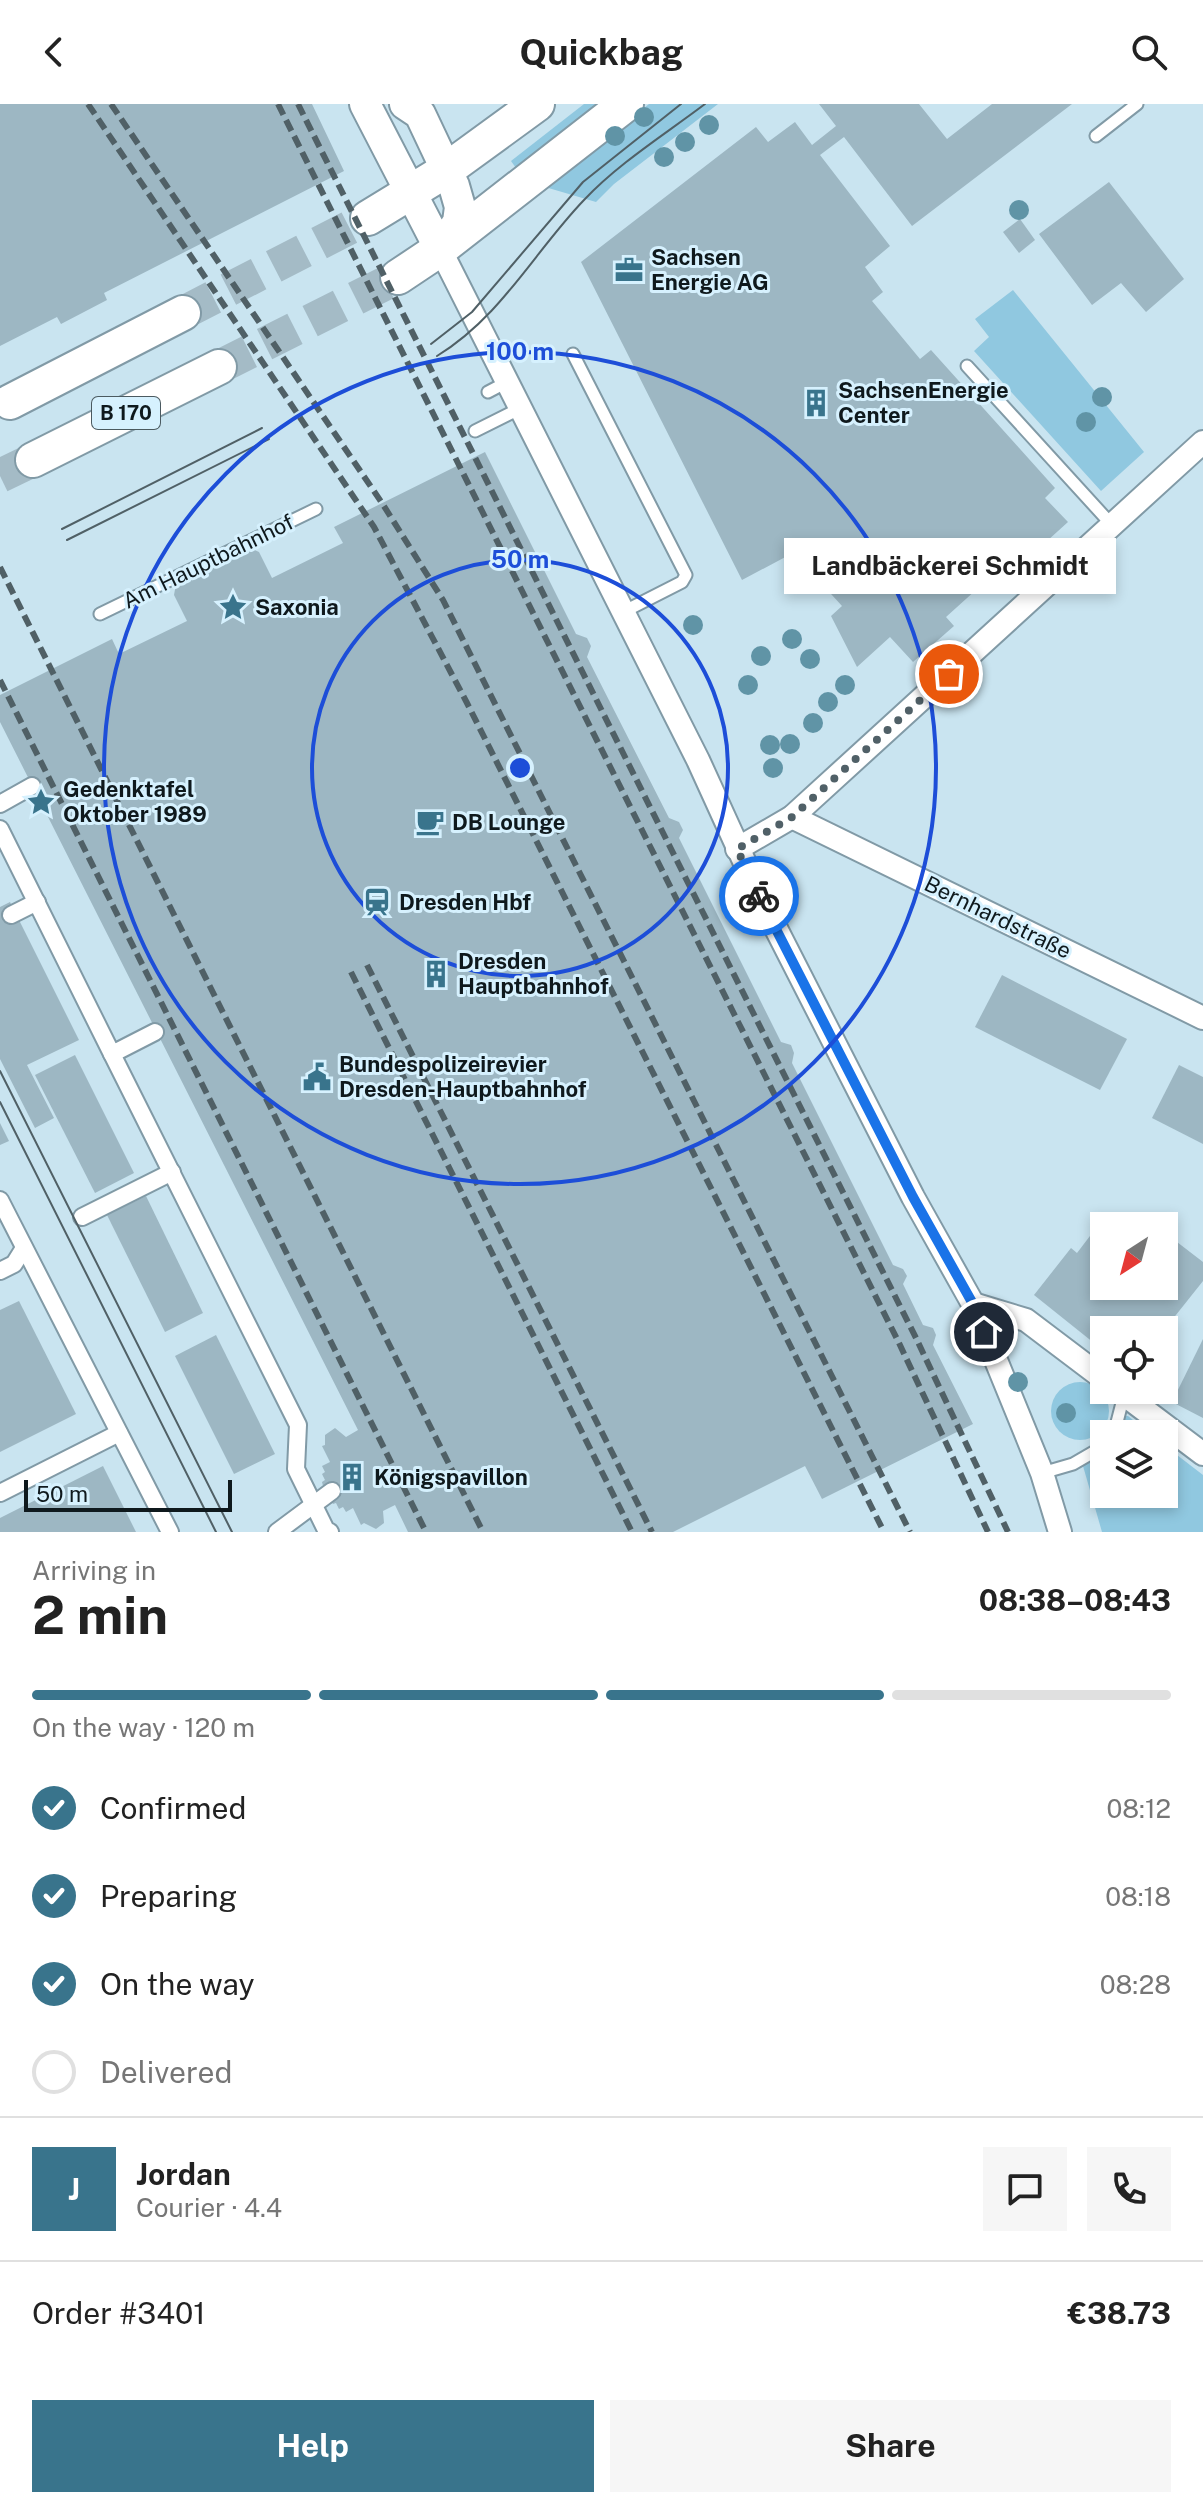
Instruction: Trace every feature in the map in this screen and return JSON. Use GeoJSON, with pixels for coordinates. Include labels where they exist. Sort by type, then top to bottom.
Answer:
{"type":"FeatureCollection","features":[{"type":"Feature","properties":{"kind":"main road"},"geometry":{"type":"LineString","coordinates":[[365,104],[440,249]]}},
{"type":"Feature","properties":{"kind":"main road"},"geometry":{"type":"LineString","coordinates":[[405,104],[420,114],[460,207],[458,222],[440,249]]}},
{"type":"Feature","properties":{"kind":"main road"},"geometry":{"type":"LineString","coordinates":[[368,218],[445,171],[537,104]]}},
{"type":"Feature","properties":{"kind":"main road"},"geometry":{"type":"LineString","coordinates":[[398,277],[440,249],[626,104]]}},
{"type":"Feature","properties":{"kind":"main road"},"geometry":{"type":"LineString","coordinates":[[10,402],[183,313]]}},
{"type":"Feature","properties":{"kind":"main road","name":"B 170"},"geometry":{"type":"LineString","coordinates":[[33,460],[219,367]]}},
{"type":"Feature","properties":{"kind":"street"},"geometry":{"type":"LineString","coordinates":[[440,249],[498,387],[521,408],[698,760],[771,920],[913,1197],[973,1304],[1042,1473],[1060,1532]]}},
{"type":"Feature","properties":{"kind":"street"},"geometry":{"type":"LineString","coordinates":[[737,849],[792,817],[1203,442]]}},
{"type":"Feature","properties":{"kind":"street"},"geometry":{"type":"LineString","coordinates":[[0,804],[32,786]]}},
{"type":"Feature","properties":{"kind":"street","name":"Bernhardstraße"},"geometry":{"type":"LineString","coordinates":[[792,817],[1203,1018]]}},
{"type":"Feature","properties":{"kind":"street"},"geometry":{"type":"LineString","coordinates":[[0,829],[298,1425],[296,1469],[326,1530],[330,1532]]}},
{"type":"Feature","properties":{"kind":"street"},"geometry":{"type":"LineString","coordinates":[[11,915],[37,902]]}},
{"type":"Feature","properties":{"kind":"street"},"geometry":{"type":"LineString","coordinates":[[112,1054],[155,1032]]}},
{"type":"Feature","properties":{"kind":"street"},"geometry":{"type":"LineString","coordinates":[[82,1217],[172,1172]]}},
{"type":"Feature","properties":{"kind":"street"},"geometry":{"type":"LineString","coordinates":[[0,1200],[170,1532]]}},
{"type":"Feature","properties":{"kind":"street"},"geometry":{"type":"LineString","coordinates":[[0,1271],[14,1264],[24,1248]]}},
{"type":"Feature","properties":{"kind":"street"},"geometry":{"type":"LineString","coordinates":[[973,1304],[1026,1320],[1090,1368]]}},
{"type":"Feature","properties":{"kind":"street"},"geometry":{"type":"LineString","coordinates":[[1137,1404],[1203,1454]]}},
{"type":"Feature","properties":{"kind":"street"},"geometry":{"type":"LineString","coordinates":[[0,1493],[119,1433]]}},
{"type":"Feature","properties":{"kind":"street"},"geometry":{"type":"LineString","coordinates":[[277,1532],[332,1491]]}},
{"type":"Feature","properties":{"kind":"lane"},"geometry":{"type":"LineString","coordinates":[[1096,136],[1137,104]]}},
{"type":"Feature","properties":{"kind":"lane"},"geometry":{"type":"LineString","coordinates":[[573,354],[686,575],[682,582],[623,612]]}},
{"type":"Feature","properties":{"kind":"lane"},"geometry":{"type":"LineString","coordinates":[[967,366],[1112,525]]}},
{"type":"Feature","properties":{"kind":"lane"},"geometry":{"type":"LineString","coordinates":[[475,431],[521,408]]}},
{"type":"Feature","properties":{"kind":"lane","name":"Am Hauptbahnhof"},"geometry":{"type":"LineString","coordinates":[[100,614],[316,509]]}},
{"type":"Feature","properties":{"kind":"lane"},"geometry":{"type":"LineString","coordinates":[[1042,1473],[1073,1464],[1090,1454]]}},
{"type":"Feature","properties":{"kind":"shaded area"},"geometry":{"type":"Polygon","coordinates":[[[584,104],[599,104],[516,168],[511,161],[584,104]]]}},
{"type":"Feature","properties":{"kind":"shaded area"},"geometry":{"type":"Polygon","coordinates":[[[649,104],[718,104],[614,184],[596,202],[545,187],[649,104]]]}},
{"type":"Feature","properties":{"kind":"shaded area"},"geometry":{"type":"Polygon","coordinates":[[[1013,290],[1144,452],[1101,491],[974,351],[989,337],[975,319],[1013,290]]]}},
{"type":"Feature","properties":{"kind":"shaded area"},"geometry":{"type":"Polygon","coordinates":[[[1069,1384],[1090,1384],[1090,1404],[1108,1404],[1107,1420],[1090,1420],[1090,1438],[1069,1438],[1053,1422],[1053,1400],[1069,1384]]]}},
{"type":"Feature","properties":{"kind":"shaded area"},"geometry":{"type":"Polygon","coordinates":[[[1178,1456],[1203,1475],[1203,1532],[1102,1532],[1095,1508],[1178,1508],[1178,1456]]]}},
{"type":"Feature","properties":{"kind":"shaded area"},"geometry":{"type":"Polygon","coordinates":[[[1090,1459],[1090,1490],[1083,1466],[1090,1459]]]}},
{"type":"Feature","properties":{"kind":"building"},"geometry":{"type":"Polygon","coordinates":[[[0,104],[312,104],[344,171],[104,293],[107,300],[61,324],[57,317],[0,346],[0,104]]]}},
{"type":"Feature","properties":{"kind":"building","name":"SachsenEnergie Center"},"geometry":{"type":"Polygon","coordinates":[[[819,104],[919,104],[947,139],[992,104],[1072,104],[912,226],[844,137],[820,155],[890,246],[865,267],[883,292],[872,301],[920,359],[931,350],[1055,488],[1045,498],[1068,522],[1026,560],[1019,551],[946,617],[954,626],[913,662],[890,637],[857,667],[831,616],[842,606],[791,550],[791,554],[742,580],[581,262],[756,127],[768,142],[795,122],[812,145],[836,126],[819,104]]]}},
{"type":"Feature","properties":{"kind":"building"},"geometry":{"type":"Polygon","coordinates":[[[1109,182],[1184,279],[1146,312],[1121,283],[1092,305],[1039,234],[1109,182]]]}},
{"type":"Feature","properties":{"kind":"building"},"geometry":{"type":"Polygon","coordinates":[[[1020,219],[1035,240],[1019,253],[1003,232],[1020,219]]]}},
{"type":"Feature","properties":{"kind":"building","name":"Dresden Hauptbahnhof"},"geometry":{"type":"Polygon","coordinates":[[[485,452],[576,634],[587,638],[591,646],[587,657],[669,818],[679,822],[683,830],[679,838],[781,1042],[791,1045],[794,1053],[792,1063],[893,1265],[903,1269],[907,1276],[903,1284],[923,1325],[933,1328],[936,1335],[933,1345],[973,1424],[822,1499],[805,1466],[673,1532],[408,1532],[395,1505],[383,1511],[384,1523],[376,1529],[364,1523],[361,1525],[353,1508],[346,1512],[343,1507],[339,1509],[336,1503],[333,1504],[331,1501],[336,1498],[328,1483],[323,1486],[322,1482],[325,1472],[322,1466],[330,1462],[322,1446],[325,1445],[325,1435],[335,1428],[346,1437],[358,1430],[0,722],[0,695],[112,639],[119,654],[187,621],[174,595],[176,584],[250,548],[259,552],[272,578],[343,543],[334,527],[485,452]]]}},
{"type":"Feature","properties":{"kind":"building"},"geometry":{"type":"Polygon","coordinates":[[[10,902],[79,1040],[27,1065],[54,1118],[35,1128],[0,1059],[0,907],[10,902]]]}},
{"type":"Feature","properties":{"kind":"building"},"geometry":{"type":"Polygon","coordinates":[[[1002,975],[1127,1039],[1100,1090],[975,1027],[1002,975]]]}},
{"type":"Feature","properties":{"kind":"building"},"geometry":{"type":"Polygon","coordinates":[[[75,1055],[134,1173],[95,1193],[35,1075],[75,1055]]]}},
{"type":"Feature","properties":{"kind":"building"},"geometry":{"type":"Polygon","coordinates":[[[1179,1065],[1203,1077],[1203,1144],[1152,1118],[1179,1065]]]}},
{"type":"Feature","properties":{"kind":"building"},"geometry":{"type":"Polygon","coordinates":[[[0,1123],[9,1141],[0,1145],[0,1123]]]}},
{"type":"Feature","properties":{"kind":"building"},"geometry":{"type":"Polygon","coordinates":[[[146,1196],[203,1313],[165,1332],[107,1215],[146,1196]]]}},
{"type":"Feature","properties":{"kind":"building"},"geometry":{"type":"Polygon","coordinates":[[[1090,1236],[1090,1300],[1178,1300],[1178,1243],[1203,1262],[1203,1281],[1175,1316],[1090,1316],[1090,1340],[1034,1295],[1071,1248],[1077,1253],[1090,1236]]]}},
{"type":"Feature","properties":{"kind":"building"},"geometry":{"type":"Polygon","coordinates":[[[19,1301],[76,1414],[0,1452],[0,1310],[19,1301]]]}},
{"type":"Feature","properties":{"kind":"building"},"geometry":{"type":"Polygon","coordinates":[[[216,1335],[275,1454],[234,1474],[175,1356],[216,1335]]]}},
{"type":"Feature","properties":{"kind":"building"},"geometry":{"type":"Polygon","coordinates":[[[1203,1339],[1203,1418],[1176,1404],[1178,1390],[1203,1339]]]}},
{"type":"Feature","properties":{"kind":"building"},"geometry":{"type":"Polygon","coordinates":[[[103,1466],[136,1532],[0,1532],[0,1518],[103,1466]]]}},
{"type":"Feature","properties":{"kind":"tunnel"},"geometry":{"type":"LineString","coordinates":[[183,313],[368,218]]}},
{"type":"Feature","properties":{"kind":"tunnel"},"geometry":{"type":"LineString","coordinates":[[219,367],[398,277]]}},
{"type":"Feature","properties":{"kind":"tunnel"},"geometry":{"type":"LineString","coordinates":[[0,476],[33,460]]}},
{"type":"Feature","properties":{"kind":"tram line"},"geometry":{"type":"LineString","coordinates":[[431,344],[472,312],[583,182],[681,104]]}},
{"type":"Feature","properties":{"kind":"tram line"},"geometry":{"type":"LineString","coordinates":[[437,356],[460,340],[498,303],[584,200],[627,162],[705,104]]}},
{"type":"Feature","properties":{"kind":"tram line"},"geometry":{"type":"LineString","coordinates":[[62,529],[262,428]]}},
{"type":"Feature","properties":{"kind":"tram line"},"geometry":{"type":"LineString","coordinates":[[67,540],[269,439]]}},
{"type":"Feature","properties":{"kind":"tram line"},"geometry":{"type":"LineString","coordinates":[[0,1071],[232,1532]]}},
{"type":"Feature","properties":{"kind":"tram line"},"geometry":{"type":"LineString","coordinates":[[0,1102],[216,1532]]}},
{"type":"Feature","properties":{"kind":"railway"},"geometry":{"type":"LineString","coordinates":[[88,104],[374,527],[467,703],[884,1532]]}},
{"type":"Feature","properties":{"kind":"railway"},"geometry":{"type":"LineString","coordinates":[[111,104],[382,503],[443,600],[910,1532]]}},
{"type":"Feature","properties":{"kind":"railway"},"geometry":{"type":"LineString","coordinates":[[278,104],[899,1343],[988,1532]]}},
{"type":"Feature","properties":{"kind":"railway"},"geometry":{"type":"LineString","coordinates":[[298,104],[916,1338],[1008,1532]]}},
{"type":"Feature","properties":{"kind":"railway"},"geometry":{"type":"LineString","coordinates":[[0,567],[483,1532]]}},
{"type":"Feature","properties":{"kind":"railway"},"geometry":{"type":"LineString","coordinates":[[0,680],[426,1532]]}},
{"type":"Feature","properties":{"kind":"railway"},"geometry":{"type":"LineString","coordinates":[[367,965],[652,1532]]}},
{"type":"Feature","properties":{"kind":"railway"},"geometry":{"type":"LineString","coordinates":[[351,972],[632,1532]]}},
{"type":"Feature","properties":{"kind":"way so far"},"geometry":{"type":"LineString","coordinates":[[759,896],[737,849],[792,817],[949,674]]}},
{"type":"Feature","properties":{"kind":"place","name":"Sachsen Energie AG"},"geometry":{"type":"Point","coordinates":[629,270]}},
{"type":"Feature","properties":{"kind":"place","name":"SachsenEnergie Center"},"geometry":{"type":"Point","coordinates":[816,403]}},
{"type":"Feature","properties":{"kind":"place","name":"Saxonia"},"geometry":{"type":"Point","coordinates":[233,607]}},
{"type":"Feature","properties":{"kind":"place","name":"Landbäckerei Schmidt"},"geometry":{"type":"Point","coordinates":[949,674]}},
{"type":"Feature","properties":{"kind":"place","name":"Gedenktafel Oktober 1989"},"geometry":{"type":"Point","coordinates":[41,802]}},
{"type":"Feature","properties":{"kind":"place","name":"DB Lounge"},"geometry":{"type":"Point","coordinates":[430,822]}},
{"type":"Feature","properties":{"kind":"place","name":"Dresden Hbf"},"geometry":{"type":"Point","coordinates":[377,902]}},
{"type":"Feature","properties":{"kind":"place","name":"Dresden Hauptbahnhof"},"geometry":{"type":"Point","coordinates":[436,974]}},
{"type":"Feature","properties":{"kind":"place","name":"Bundespolizeirevier Dresden-Hauptbahnhof"},"geometry":{"type":"Point","coordinates":[317,1077]}},
{"type":"Feature","properties":{"kind":"place","name":"Königspavillon"},"geometry":{"type":"Point","coordinates":[352,1477]}},
{"type":"Feature","properties":{"kind":"route"},"geometry":{"type":"LineString","coordinates":[[759,896],[913,1197],[973,1304],[984,1332]]}}]}
